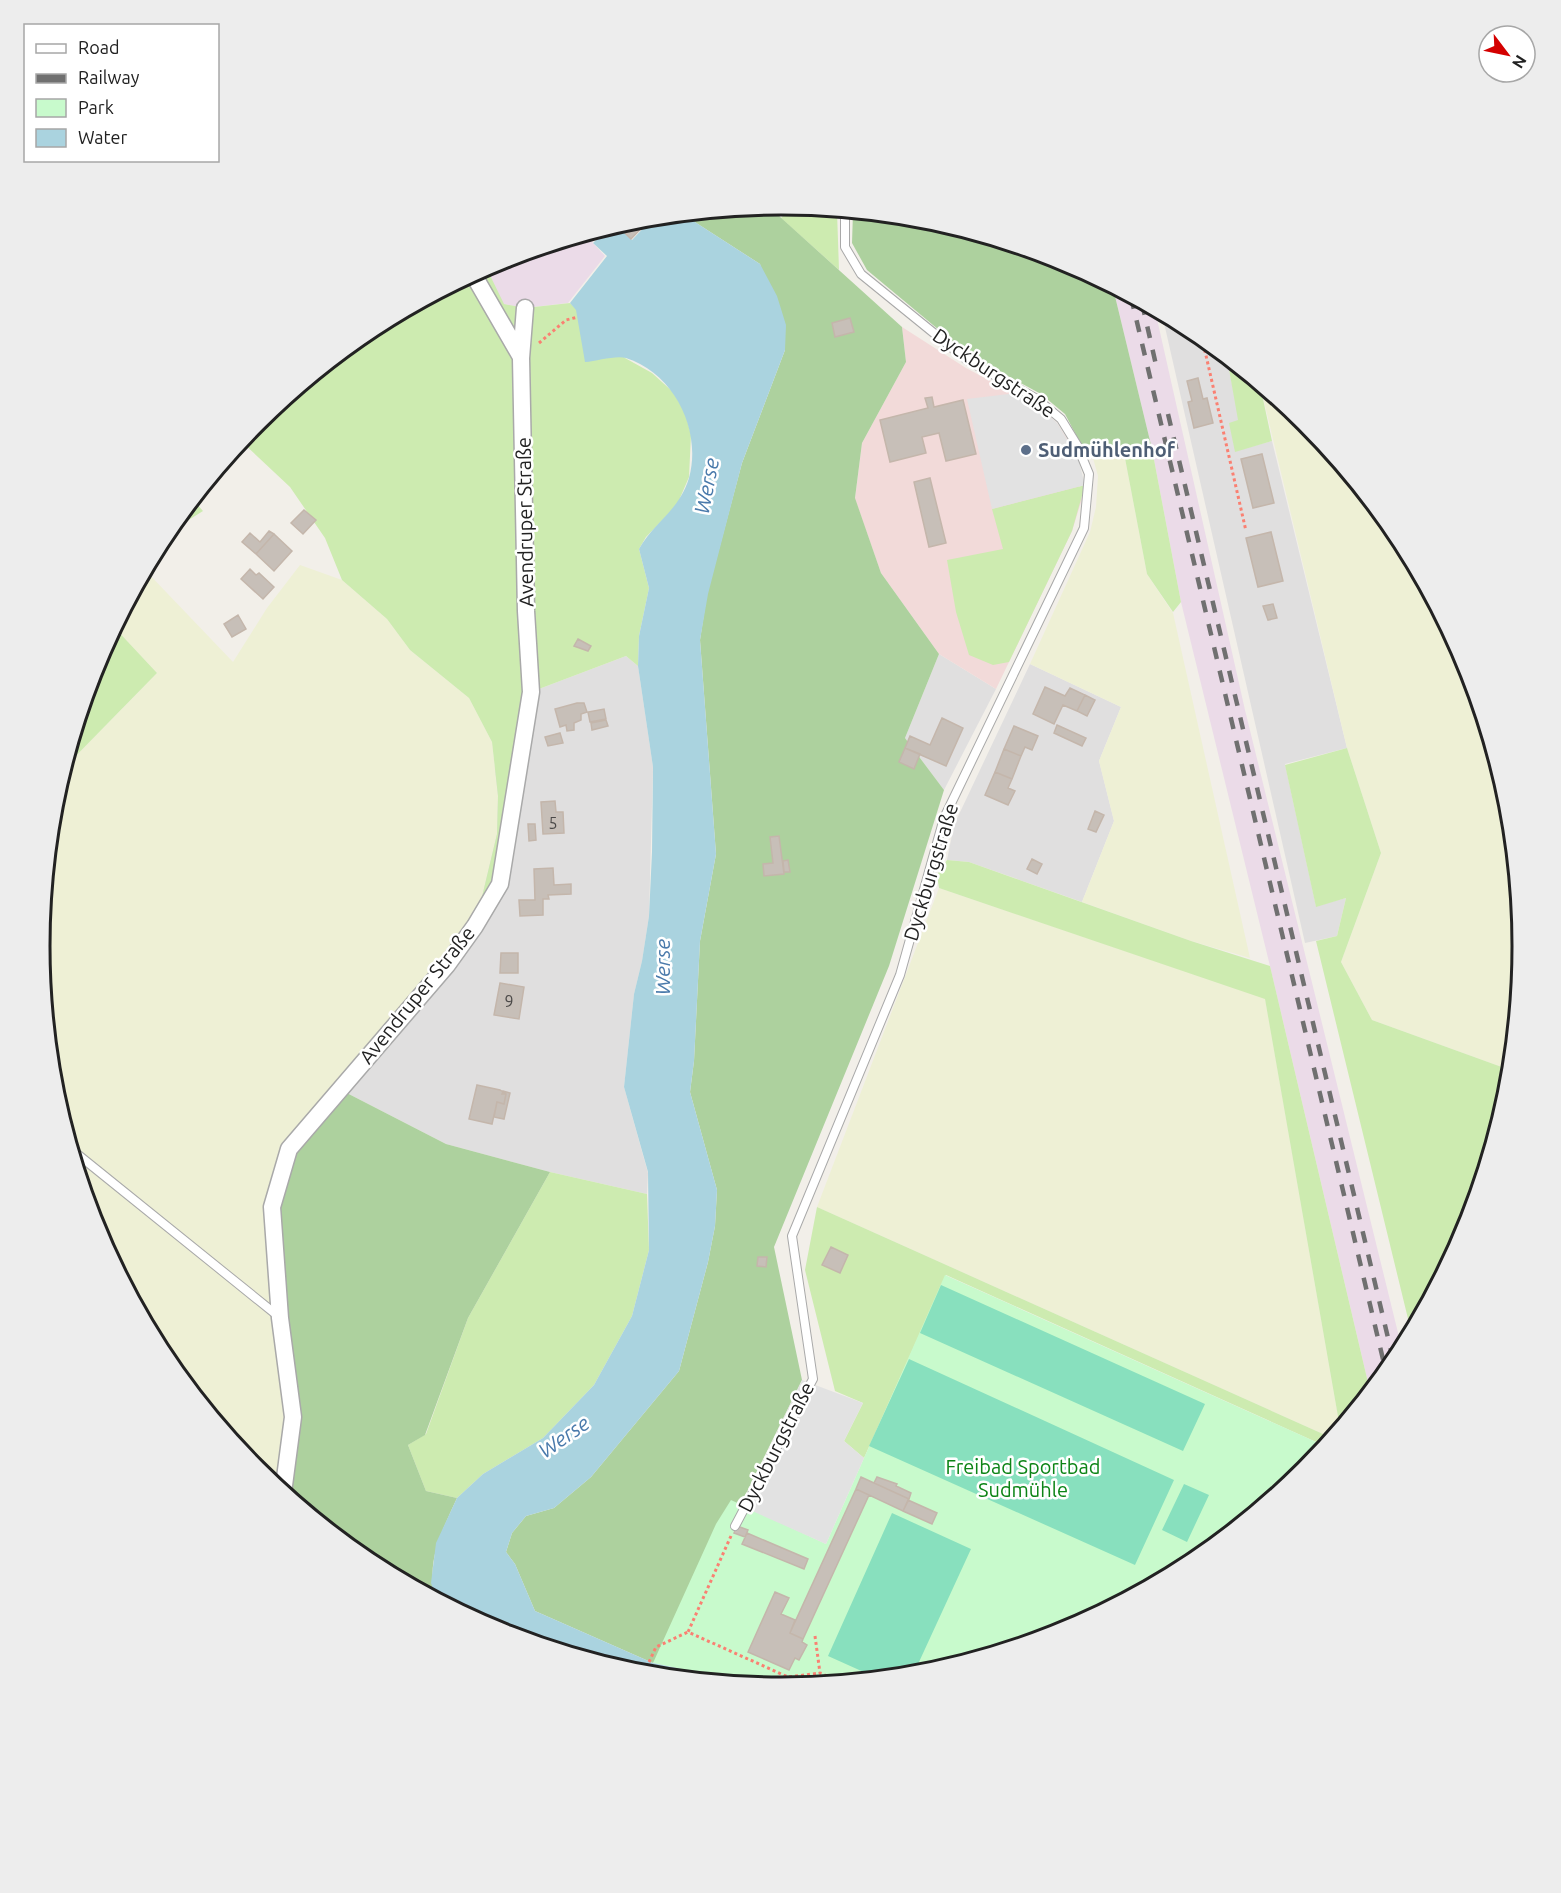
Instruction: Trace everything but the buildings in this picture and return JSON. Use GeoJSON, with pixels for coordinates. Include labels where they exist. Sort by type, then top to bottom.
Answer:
{"type":"FeatureCollection","features":[{"type":"Feature","properties":{"kind":"street","name":"Avendruper Straße"},"geometry":{"type":"LineString","coordinates":[[284,1482],[293,1417],[280,1318],[273,1207],[289,1149],[447,965],[475,926],[500,884],[531,692],[526,611],[521,358],[477,282]]}},
{"type":"Feature","properties":{"kind":"street"},"geometry":{"type":"LineString","coordinates":[[521,358],[525,308]]}},
{"type":"Feature","properties":{"kind":"lane","name":"Dyckburgstraße"},"geometry":{"type":"LineString","coordinates":[[735,1526],[813,1379],[792,1236],[900,975],[944,818],[1084,528],[1089,474],[1077,445],[1061,419],[1037,399],[967,360],[861,274],[845,247],[845,219]]}},
{"type":"Feature","properties":{"kind":"lane"},"geometry":{"type":"LineString","coordinates":[[80,1157],[280,1318]]}},
{"type":"Feature","properties":{"kind":"path"},"geometry":{"type":"LineString","coordinates":[[521,358],[566,320],[578,317]]}},
{"type":"Feature","properties":{"kind":"path"},"geometry":{"type":"LineString","coordinates":[[1205,352],[1246,531]]}},
{"type":"Feature","properties":{"kind":"path"},"geometry":{"type":"LineString","coordinates":[[649,1662],[656,1647],[688,1632],[735,1526]]}},
{"type":"Feature","properties":{"kind":"path"},"geometry":{"type":"LineString","coordinates":[[688,1632],[788,1677],[820,1673],[827,1676]]}},
{"type":"Feature","properties":{"kind":"path"},"geometry":{"type":"LineString","coordinates":[[815,1636],[820,1673]]}},
{"type":"Feature","properties":{"kind":"shaded area"},"geometry":{"type":"Polygon","coordinates":[[[595,239],[592,242],[605,256],[568,303],[525,308],[503,304],[490,276],[546,254],[595,239]]]}},
{"type":"Feature","properties":{"kind":"shaded area"},"geometry":{"type":"Polygon","coordinates":[[[1115,297],[1157,320],[1245,710],[1399,1336],[1368,1381],[1181,602],[1152,449],[1115,297]]]}},
{"type":"Feature","properties":{"kind":"shaded area"},"geometry":{"type":"Polygon","coordinates":[[[1164,325],[1229,370],[1239,420],[1235,451],[1272,441],[1347,748],[1285,764],[1316,906],[1346,898],[1337,936],[1305,943],[1164,325]]]}},
{"type":"Feature","properties":{"kind":"shaded area"},"geometry":{"type":"Polygon","coordinates":[[[902,327],[966,368],[1039,407],[1057,423],[1069,442],[1082,499],[1072,531],[996,689],[939,654],[881,573],[855,499],[862,443],[906,362],[902,327]]]}},
{"type":"Feature","properties":{"kind":"shaded area","name":"Sudmühlenhof"},"geometry":{"type":"Polygon","coordinates":[[[1017,393],[1039,407],[1057,423],[1078,458],[1085,485],[992,509],[967,399],[1017,393]]]}},
{"type":"Feature","properties":{"kind":"shaded area"},"geometry":{"type":"Polygon","coordinates":[[[939,654],[996,689],[944,790],[905,738],[939,654]]]}},
{"type":"Feature","properties":{"kind":"shaded area"},"geometry":{"type":"Polygon","coordinates":[[[626,656],[638,666],[653,767],[649,916],[634,994],[624,1087],[648,1173],[647,1194],[550,1172],[446,1144],[339,1089],[531,692],[626,656]]]}},
{"type":"Feature","properties":{"kind":"shaded area"},"geometry":{"type":"Polygon","coordinates":[[[1030,664],[1121,707],[1099,761],[1114,821],[1082,902],[969,862],[947,860],[954,825],[1030,664]]]}},
{"type":"Feature","properties":{"kind":"shaded area"},"geometry":{"type":"Polygon","coordinates":[[[802,1380],[863,1403],[844,1441],[864,1458],[826,1544],[741,1506],[802,1380]]]}},
{"type":"Feature","properties":{"kind":"green space"},"geometry":{"type":"Polygon","coordinates":[[[778,215],[902,327],[906,362],[862,443],[855,498],[881,573],[939,654],[905,738],[944,790],[889,966],[774,1247],[802,1380],[705,1577],[723,1621],[653,1663],[535,1611],[515,1564],[506,1552],[512,1533],[526,1516],[554,1508],[591,1477],[679,1371],[708,1262],[715,1226],[717,1190],[690,1092],[694,1061],[700,941],[716,854],[700,640],[707,594],[742,463],[785,350],[760,264],[693,221],[778,215]]]}},
{"type":"Feature","properties":{"kind":"green space"},"geometry":{"type":"Polygon","coordinates":[[[783,215],[837,218],[839,270],[781,218],[783,215]]]}},
{"type":"Feature","properties":{"kind":"green space"},"geometry":{"type":"Polygon","coordinates":[[[853,220],[923,230],[970,240],[1015,254],[1060,271],[1115,297],[1152,449],[1093,458],[1085,452],[1065,414],[1041,394],[969,355],[867,270],[852,243],[853,220]]]}},
{"type":"Feature","properties":{"kind":"green space"},"geometry":{"type":"Polygon","coordinates":[[[490,276],[504,304],[525,308],[570,303],[625,358],[652,373],[673,392],[685,412],[691,435],[689,477],[677,505],[646,537],[639,549],[649,588],[639,636],[638,666],[626,656],[531,692],[500,884],[475,926],[497,834],[498,796],[492,742],[469,698],[410,650],[387,619],[342,580],[325,538],[290,487],[248,447],[264,430],[335,367],[374,339],[415,313],[490,276]]]}},
{"type":"Feature","properties":{"kind":"green space"},"geometry":{"type":"Polygon","coordinates":[[[1229,370],[1263,398],[1272,441],[1235,452],[1229,423],[1238,420],[1229,370]]]}},
{"type":"Feature","properties":{"kind":"green space"},"geometry":{"type":"Polygon","coordinates":[[[1263,398],[1330,465],[1388,540],[1414,581],[1436,623],[1473,712],[1487,757],[1497,804],[1510,899],[1512,947],[1510,994],[1501,1067],[1372,1020],[1341,962],[1381,853],[1347,748],[1263,398]]]}},
{"type":"Feature","properties":{"kind":"green space"},"geometry":{"type":"Polygon","coordinates":[[[1152,449],[1181,602],[1173,612],[1147,574],[1124,453],[1152,449]]]}},
{"type":"Feature","properties":{"kind":"green space"},"geometry":{"type":"Polygon","coordinates":[[[1124,453],[1147,574],[1173,613],[1250,958],[1191,941],[1082,902],[1114,821],[1099,761],[1121,707],[1030,664],[1090,532],[1096,507],[1098,476],[1093,458],[1124,453]]]}},
{"type":"Feature","properties":{"kind":"green space"},"geometry":{"type":"Polygon","coordinates":[[[1085,485],[1072,531],[1009,662],[993,665],[969,655],[956,612],[947,560],[1003,549],[992,509],[1085,485]]]}},
{"type":"Feature","properties":{"kind":"green space"},"geometry":{"type":"Polygon","coordinates":[[[198,505],[203,511],[186,521],[198,505]]]}},
{"type":"Feature","properties":{"kind":"green space"},"geometry":{"type":"Polygon","coordinates":[[[300,565],[342,580],[387,619],[410,650],[469,698],[492,742],[498,796],[497,834],[475,926],[339,1089],[284,1482],[231,1428],[173,1353],[147,1312],[105,1226],[74,1136],[64,1089],[51,994],[50,947],[51,899],[56,851],[74,758],[157,673],[120,634],[150,576],[233,662],[267,608],[300,565]]]}},
{"type":"Feature","properties":{"kind":"green space"},"geometry":{"type":"Polygon","coordinates":[[[120,634],[157,673],[74,758],[88,712],[120,634]]]}},
{"type":"Feature","properties":{"kind":"green space"},"geometry":{"type":"Polygon","coordinates":[[[1347,748],[1381,853],[1341,962],[1372,1020],[1501,1067],[1487,1136],[1473,1181],[1436,1270],[1408,1321],[1316,941],[1337,936],[1346,898],[1316,907],[1285,765],[1347,748]]]}},
{"type":"Feature","properties":{"kind":"green space"},"geometry":{"type":"Polygon","coordinates":[[[947,860],[969,862],[1191,941],[1270,966],[1368,1381],[1338,1418],[1265,999],[939,888],[937,875],[947,860]]]}},
{"type":"Feature","properties":{"kind":"green space"},"geometry":{"type":"Polygon","coordinates":[[[939,888],[1265,998],[1338,1418],[1324,1434],[817,1207],[939,888]]]}},
{"type":"Feature","properties":{"kind":"green space"},"geometry":{"type":"Polygon","coordinates":[[[339,1089],[446,1144],[550,1172],[468,1318],[425,1435],[408,1445],[426,1491],[457,1498],[436,1548],[433,1574],[435,1590],[374,1554],[335,1526],[284,1482],[293,1417],[272,1207],[289,1149],[339,1089]]]}},
{"type":"Feature","properties":{"kind":"green space"},"geometry":{"type":"Polygon","coordinates":[[[550,1172],[647,1194],[649,1250],[632,1316],[594,1385],[543,1438],[483,1474],[457,1498],[426,1491],[408,1445],[426,1434],[468,1318],[550,1172]]]}},
{"type":"Feature","properties":{"kind":"green space"},"geometry":{"type":"Polygon","coordinates":[[[817,1207],[1324,1434],[1317,1442],[946,1275],[864,1458],[844,1441],[863,1403],[835,1391],[805,1270],[817,1207]]]}},
{"type":"Feature","properties":{"kind":"green space","name":"Freibad Sportbad Sudmühle"},"geometry":{"type":"Polygon","coordinates":[[[945,1275],[1317,1442],[1262,1496],[1187,1554],[1146,1580],[1104,1602],[1015,1639],[970,1653],[923,1663],[828,1676],[780,1678],[733,1676],[696,1672],[653,1663],[716,1524],[731,1500],[826,1544],[945,1275]]]}},
{"type":"Feature","properties":{"kind":"green space"},"geometry":{"type":"Polygon","coordinates":[[[941,1285],[1205,1404],[1183,1451],[920,1333],[941,1285]]]}},
{"type":"Feature","properties":{"kind":"green space"},"geometry":{"type":"Polygon","coordinates":[[[909,1359],[1174,1480],[1135,1565],[869,1446],[909,1359]]]}},
{"type":"Feature","properties":{"kind":"green space"},"geometry":{"type":"Polygon","coordinates":[[[1184,1484],[1209,1495],[1187,1542],[1162,1530],[1184,1484]]]}},
{"type":"Feature","properties":{"kind":"green space"},"geometry":{"type":"Polygon","coordinates":[[[892,1513],[971,1549],[918,1664],[864,1672],[828,1656],[892,1513]]]}},
{"type":"Feature","properties":{"kind":"water","name":"Werse"},"geometry":{"type":"Polygon","coordinates":[[[693,221],[760,264],[777,296],[786,325],[785,350],[742,463],[708,594],[700,640],[716,854],[700,941],[694,1061],[690,1092],[717,1190],[715,1226],[708,1262],[679,1371],[591,1477],[554,1508],[526,1516],[512,1533],[506,1552],[515,1564],[535,1611],[653,1663],[696,1672],[591,1653],[546,1639],[457,1602],[433,1590],[431,1583],[436,1543],[457,1498],[483,1474],[543,1438],[594,1385],[632,1316],[649,1250],[648,1172],[624,1087],[634,994],[649,916],[652,852],[653,767],[638,666],[639,636],[649,588],[639,549],[673,508],[685,489],[692,460],[692,442],[681,406],[658,377],[643,366],[622,357],[585,362],[576,310],[570,303],[607,256],[593,243],[597,239],[624,233],[632,240],[642,229],[693,221]]]}},
{"type":"Feature","properties":{"kind":"railway"},"geometry":{"type":"LineString","coordinates":[[1133,306],[1383,1360]]}},
{"type":"Feature","properties":{"kind":"railway"},"geometry":{"type":"LineString","coordinates":[[1144,312],[1156,365]]}},
{"type":"Feature","properties":{"kind":"railway"},"geometry":{"type":"LineString","coordinates":[[1168,414],[1391,1349]]}},
{"type":"Feature","properties":{"kind":"place","name":"Sudmühlenhof"},"geometry":{"type":"Point","coordinates":[1026,450]}}]}
